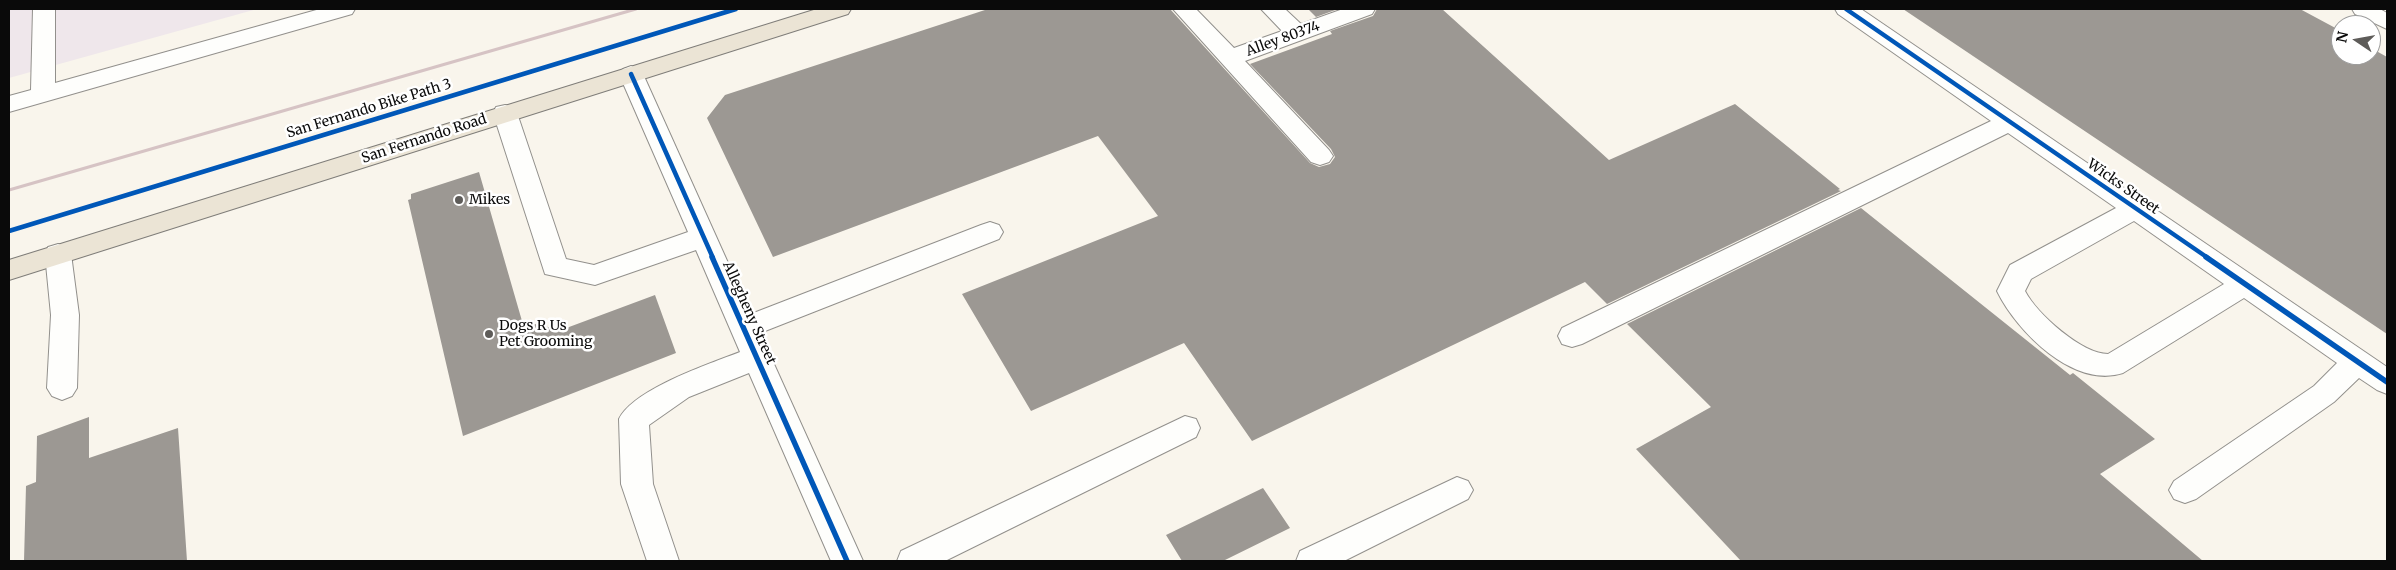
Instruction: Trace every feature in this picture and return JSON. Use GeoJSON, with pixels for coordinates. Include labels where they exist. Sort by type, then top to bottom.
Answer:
{"type":"FeatureCollection","features":[{"type":"Feature","properties":{"kind":"main road","name":"San Fernando Road"},"geometry":{"type":"LineString","coordinates":[[9,270],[840,9]]}},
{"type":"Feature","properties":{"kind":"street"},"geometry":{"type":"LineString","coordinates":[[43,94],[44,9]]}},
{"type":"Feature","properties":{"kind":"street"},"geometry":{"type":"LineString","coordinates":[[9,104],[298,15],[344,9]]}},
{"type":"Feature","properties":{"kind":"street"},"geometry":{"type":"LineString","coordinates":[[1184,9],[1320,156]]}},
{"type":"Feature","properties":{"kind":"street"},"geometry":{"type":"LineString","coordinates":[[1272,9],[1297,33]]}},
{"type":"Feature","properties":{"kind":"street","name":"Alley 80374"},"geometry":{"type":"LineString","coordinates":[[1230,58],[1364,9]]}},
{"type":"Feature","properties":{"kind":"street","name":"Wicks Street"},"geometry":{"type":"LineString","coordinates":[[1846,9],[2387,382]]}},
{"type":"Feature","properties":{"kind":"street"},"geometry":{"type":"LineString","coordinates":[[2363,9],[2387,22]]}},
{"type":"Feature","properties":{"kind":"street","name":"Allegheny Street"},"geometry":{"type":"LineString","coordinates":[[631,74],[847,561]]}},
{"type":"Feature","properties":{"kind":"street"},"geometry":{"type":"LineString","coordinates":[[505,113],[555,266],[595,275],[704,237]]}},
{"type":"Feature","properties":{"kind":"street"},"geometry":{"type":"LineString","coordinates":[[1572,336],[2010,122]]}},
{"type":"Feature","properties":{"kind":"street"},"geometry":{"type":"LineString","coordinates":[[2135,209],[2020,272],[2011,291],[2020,309],[2033,324],[2094,364],[2113,365],[2245,284]]}},
{"type":"Feature","properties":{"kind":"street"},"geometry":{"type":"LineString","coordinates":[[744,328],[990,232]]}},
{"type":"Feature","properties":{"kind":"street"},"geometry":{"type":"LineString","coordinates":[[58,254],[64,315],[62,388]]}},
{"type":"Feature","properties":{"kind":"street"},"geometry":{"type":"LineString","coordinates":[[663,561],[637,484],[634,419],[679,389],[756,357]]}},
{"type":"Feature","properties":{"kind":"street"},"geometry":{"type":"LineString","coordinates":[[2185,490],[2324,394],[2358,362]]}},
{"type":"Feature","properties":{"kind":"street"},"geometry":{"type":"LineString","coordinates":[[913,561],[1185,428]]}},
{"type":"Feature","properties":{"kind":"street"},"geometry":{"type":"LineString","coordinates":[[1312,561],[1457,490]]}},
{"type":"Feature","properties":{"kind":"shaded area"},"geometry":{"type":"Polygon","coordinates":[[[9,9],[257,9],[9,78],[9,9]]]}},
{"type":"Feature","properties":{"kind":"building"},"geometry":{"type":"Polygon","coordinates":[[[988,9],[1170,9],[1310,163],[1319,167],[1330,164],[1335,157],[1331,149],[1250,64],[1332,34],[1330,31],[1373,16],[1377,9],[1442,9],[1609,160],[1735,104],[1841,191],[1607,304],[1585,282],[1252,441],[1184,343],[1031,411],[962,294],[1158,216],[1098,136],[773,257],[707,118],[725,95],[988,9]]]}},
{"type":"Feature","properties":{"kind":"building"},"geometry":{"type":"Polygon","coordinates":[[[1308,9],[1338,9],[1316,17],[1308,9]]]}},
{"type":"Feature","properties":{"kind":"building"},"geometry":{"type":"Polygon","coordinates":[[[1903,9],[2300,9],[2331,26],[2331,65],[2381,65],[2381,54],[2387,57],[2387,334],[1903,9]]]}},
{"type":"Feature","properties":{"kind":"building"},"geometry":{"type":"Polygon","coordinates":[[[479,172],[522,321],[561,330],[655,295],[676,353],[463,436],[408,200],[411,199],[411,194],[479,172]]]}},
{"type":"Feature","properties":{"kind":"building"},"geometry":{"type":"Polygon","coordinates":[[[1861,208],[2070,375],[2073,373],[2155,439],[2100,474],[2203,561],[1741,561],[1636,449],[1711,407],[1627,324],[1861,208]]]}},
{"type":"Feature","properties":{"kind":"building"},"geometry":{"type":"Polygon","coordinates":[[[89,417],[89,458],[178,428],[187,561],[24,561],[26,486],[36,482],[37,436],[89,417]]]}},
{"type":"Feature","properties":{"kind":"building"},"geometry":{"type":"Polygon","coordinates":[[[1263,488],[1290,528],[1223,561],[1182,561],[1166,535],[1263,488]]]}},
{"type":"Feature","properties":{"kind":"railway"},"geometry":{"type":"LineString","coordinates":[[9,190],[636,9]]}},
{"type":"Feature","properties":{"kind":"cycle path","name":"San Fernando Bike Path 3"},"geometry":{"type":"LineString","coordinates":[[9,231],[736,9]]}},
{"type":"Feature","properties":{"kind":"cycle path"},"geometry":{"type":"LineString","coordinates":[[1846,9],[2387,382]]}},
{"type":"Feature","properties":{"kind":"cycle path"},"geometry":{"type":"LineString","coordinates":[[631,74],[847,561]]}},
{"type":"Feature","properties":{"kind":"place","name":"Mikes"},"geometry":{"type":"Point","coordinates":[459,200]}},
{"type":"Feature","properties":{"kind":"place","name":"Dogs R Us Pet Grooming"},"geometry":{"type":"Point","coordinates":[489,334]}}]}
